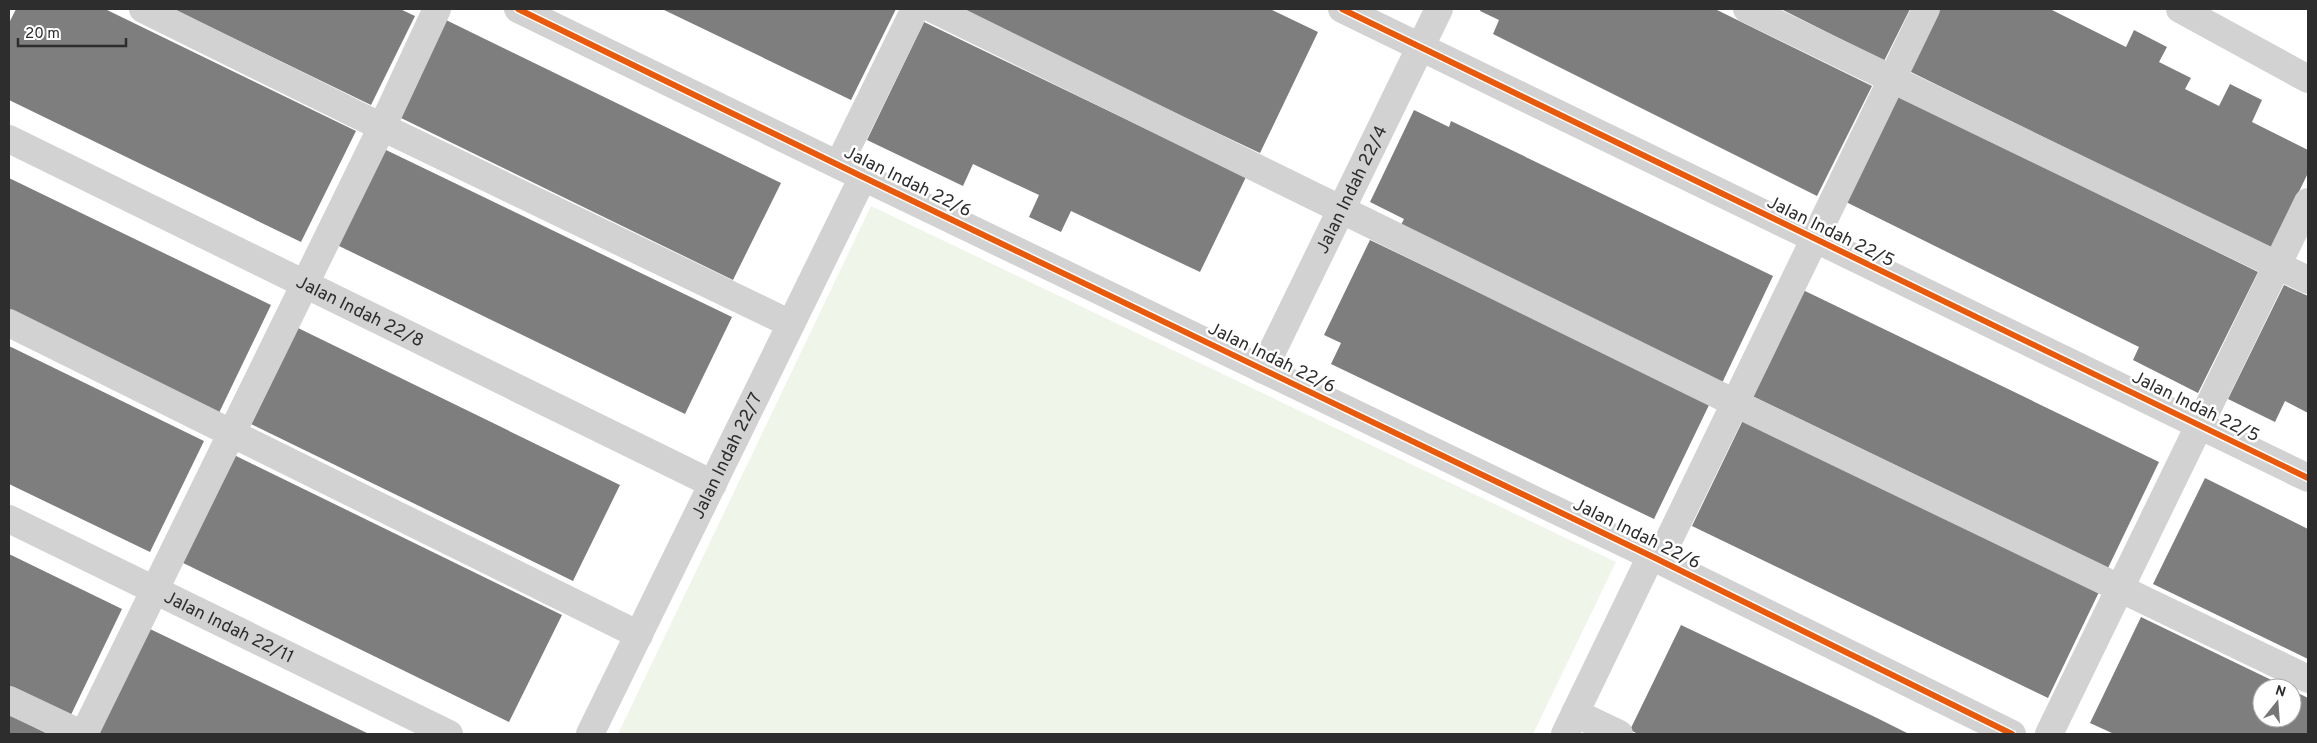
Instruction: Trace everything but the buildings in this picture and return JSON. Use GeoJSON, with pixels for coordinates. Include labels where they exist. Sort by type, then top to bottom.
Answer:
{"type":"FeatureCollection","features":[{"type":"Feature","properties":{"kind":"street"},"geometry":{"type":"LineString","coordinates":[[143,9],[382,128],[791,324]]}},
{"type":"Feature","properties":{"kind":"street"},"geometry":{"type":"LineString","coordinates":[[9,700],[83,734],[382,128],[437,9]]}},
{"type":"Feature","properties":{"kind":"street","name":"Jalan Indah 22/6"},"geometry":{"type":"LineString","coordinates":[[518,9],[1655,558],[2012,734]]}},
{"type":"Feature","properties":{"kind":"street"},"geometry":{"type":"LineString","coordinates":[[839,164],[915,9]]}},
{"type":"Feature","properties":{"kind":"street"},"geometry":{"type":"LineString","coordinates":[[933,9],[1735,404],[2308,679]]}},
{"type":"Feature","properties":{"kind":"street","name":"Jalan Indah 22/5"},"geometry":{"type":"LineString","coordinates":[[1342,9],[2308,478]]}},
{"type":"Feature","properties":{"kind":"street","name":"Jalan Indah 22/4"},"geometry":{"type":"LineString","coordinates":[[1263,370],[1439,9]]}},
{"type":"Feature","properties":{"kind":"street"},"geometry":{"type":"LineString","coordinates":[[1747,9],[2308,280]]}},
{"type":"Feature","properties":{"kind":"street"},"geometry":{"type":"LineString","coordinates":[[1619,734],[1570,724],[1735,404],[1926,9]]}},
{"type":"Feature","properties":{"kind":"street"},"geometry":{"type":"LineString","coordinates":[[2180,9],[2308,79]]}},
{"type":"Feature","properties":{"kind":"street","name":"Jalan Indah 22/8"},"geometry":{"type":"LineString","coordinates":[[9,139],[713,484]]}},
{"type":"Feature","properties":{"kind":"street","name":"Jalan Indah 22/7"},"geometry":{"type":"LineString","coordinates":[[590,734],[863,177]]}},
{"type":"Feature","properties":{"kind":"street"},"geometry":{"type":"LineString","coordinates":[[2049,734],[2308,202]]}},
{"type":"Feature","properties":{"kind":"street"},"geometry":{"type":"LineString","coordinates":[[9,323],[639,635]]}},
{"type":"Feature","properties":{"kind":"street","name":"Jalan Indah 22/11"},"geometry":{"type":"LineString","coordinates":[[9,519],[449,734]]}},
{"type":"Feature","properties":{"kind":"shaded area"},"geometry":{"type":"Polygon","coordinates":[[[871,206],[1616,562],[1533,734],[618,734],[871,206]]]}},
{"type":"Feature","properties":{"kind":"cycle path"},"geometry":{"type":"LineString","coordinates":[[518,9],[1651,556],[2012,734]]}},
{"type":"Feature","properties":{"kind":"cycle path"},"geometry":{"type":"LineString","coordinates":[[1342,9],[2308,478]]}}]}
